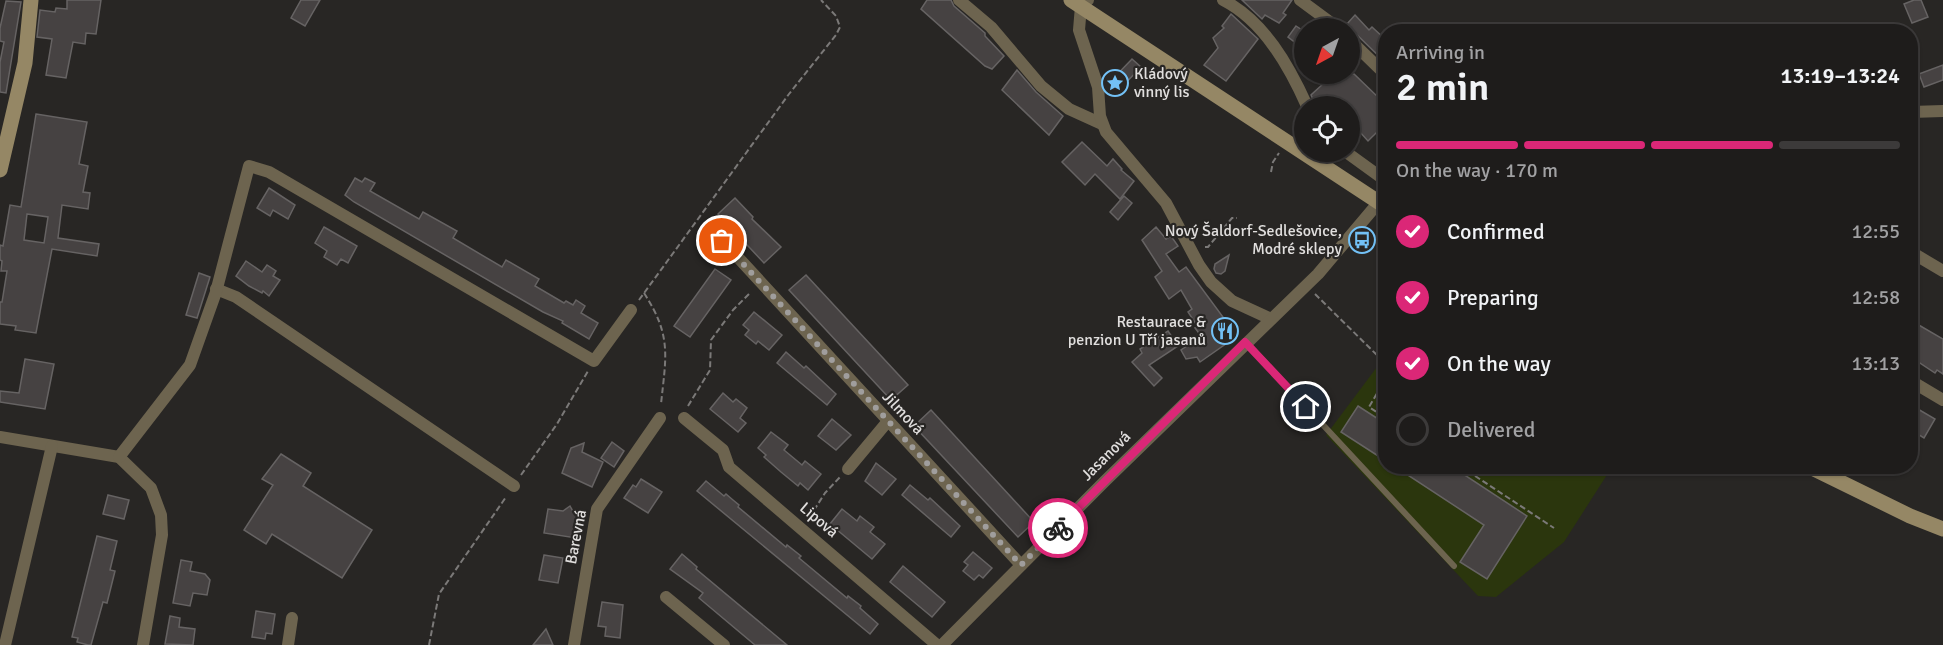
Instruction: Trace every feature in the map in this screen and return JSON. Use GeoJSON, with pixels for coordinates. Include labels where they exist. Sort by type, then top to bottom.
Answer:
{"type":"FeatureCollection","features":[{"type":"Feature","properties":{"kind":"main road"},"geometry":{"type":"LineString","coordinates":[[0,170],[25,63],[31,0]]}},
{"type":"Feature","properties":{"kind":"main road"},"geometry":{"type":"LineString","coordinates":[[1080,2],[1294,142]]}},
{"type":"Feature","properties":{"kind":"main road"},"geometry":{"type":"LineString","coordinates":[[1323,162],[1378,201]]}},
{"type":"Feature","properties":{"kind":"main road"},"geometry":{"type":"LineString","coordinates":[[1824,474],[1910,516],[1943,529]]}},
{"type":"Feature","properties":{"kind":"street"},"geometry":{"type":"LineString","coordinates":[[959,0],[991,27],[1041,86],[1069,109],[1102,124]]}},
{"type":"Feature","properties":{"kind":"street"},"geometry":{"type":"LineString","coordinates":[[1223,0],[1236,7],[1262,32],[1290,69],[1302,96]]}},
{"type":"Feature","properties":{"kind":"street"},"geometry":{"type":"LineString","coordinates":[[1300,0],[1324,18]]}},
{"type":"Feature","properties":{"kind":"street"},"geometry":{"type":"LineString","coordinates":[[1080,2],[1079,30],[1098,87],[1102,124],[1111,140],[1166,203],[1204,274],[1225,296],[1271,319]]}},
{"type":"Feature","properties":{"kind":"street"},"geometry":{"type":"LineString","coordinates":[[1360,50],[1378,67]]}},
{"type":"Feature","properties":{"kind":"street"},"geometry":{"type":"LineString","coordinates":[[1918,112],[1943,111]]}},
{"type":"Feature","properties":{"kind":"street"},"geometry":{"type":"LineString","coordinates":[[1360,162],[1378,175]]}},
{"type":"Feature","properties":{"kind":"street"},"geometry":{"type":"LineString","coordinates":[[119,457],[190,365],[216,289],[249,166],[269,172],[594,361],[632,310]]}},
{"type":"Feature","properties":{"kind":"street","name":"Jasanová"},"geometry":{"type":"LineString","coordinates":[[942,645],[1245,342],[1327,264],[1378,208]]}},
{"type":"Feature","properties":{"kind":"street","name":"Jilmová"},"geometry":{"type":"LineString","coordinates":[[710,227],[1021,565]]}},
{"type":"Feature","properties":{"kind":"street"},"geometry":{"type":"LineString","coordinates":[[1918,256],[1943,271]]}},
{"type":"Feature","properties":{"kind":"street"},"geometry":{"type":"LineString","coordinates":[[216,289],[236,297],[514,486]]}},
{"type":"Feature","properties":{"kind":"street"},"geometry":{"type":"LineString","coordinates":[[1918,385],[1943,400]]}},
{"type":"Feature","properties":{"kind":"street","name":"Barevná"},"geometry":{"type":"LineString","coordinates":[[574,645],[597,509],[660,418]]}},
{"type":"Feature","properties":{"kind":"street","name":"Lipová"},"geometry":{"type":"LineString","coordinates":[[684,418],[723,450],[729,467],[802,527],[937,645]]}},
{"type":"Feature","properties":{"kind":"street"},"geometry":{"type":"LineString","coordinates":[[848,469],[888,421]]}},
{"type":"Feature","properties":{"kind":"street"},"geometry":{"type":"LineString","coordinates":[[0,437],[119,457],[150,488],[161,515],[162,535],[143,645]]}},
{"type":"Feature","properties":{"kind":"street"},"geometry":{"type":"LineString","coordinates":[[5,645],[52,446]]}},
{"type":"Feature","properties":{"kind":"street"},"geometry":{"type":"LineString","coordinates":[[666,597],[724,645]]}},
{"type":"Feature","properties":{"kind":"street"},"geometry":{"type":"LineString","coordinates":[[288,645],[292,618]]}},
{"type":"Feature","properties":{"kind":"lane"},"geometry":{"type":"LineString","coordinates":[[1245,342],[1454,566]]}},
{"type":"Feature","properties":{"kind":"path"},"geometry":{"type":"LineString","coordinates":[[632,310],[789,94],[836,35],[840,27],[836,16],[821,0]]}},
{"type":"Feature","properties":{"kind":"path"},"geometry":{"type":"LineString","coordinates":[[1271,172],[1273,162],[1283,147]]}},
{"type":"Feature","properties":{"kind":"path"},"geometry":{"type":"LineString","coordinates":[[1189,247],[1208,247],[1232,218],[1237,218]]}},
{"type":"Feature","properties":{"kind":"path"},"geometry":{"type":"LineString","coordinates":[[684,418],[691,399],[710,369],[711,340],[733,310],[760,283]]}},
{"type":"Feature","properties":{"kind":"path"},"geometry":{"type":"LineString","coordinates":[[644,292],[657,313],[667,347],[660,418]]}},
{"type":"Feature","properties":{"kind":"path"},"geometry":{"type":"LineString","coordinates":[[1315,294],[1378,356]]}},
{"type":"Feature","properties":{"kind":"path"},"geometry":{"type":"LineString","coordinates":[[429,645],[439,594],[557,424],[594,361]]}},
{"type":"Feature","properties":{"kind":"path"},"geometry":{"type":"LineString","coordinates":[[1378,392],[1369,407],[1378,413]]}},
{"type":"Feature","properties":{"kind":"path"},"geometry":{"type":"LineString","coordinates":[[802,527],[825,493],[848,469]]}},
{"type":"Feature","properties":{"kind":"path"},"geometry":{"type":"LineString","coordinates":[[1472,474],[1554,528]]}},
{"type":"Feature","properties":{"kind":"green space"},"geometry":{"type":"Polygon","coordinates":[[[1378,366],[1378,474],[1608,474],[1564,542],[1496,597],[1478,596],[1326,435],[1378,366]]]}},
{"type":"Feature","properties":{"kind":"building"},"geometry":{"type":"Polygon","coordinates":[[[67,0],[101,0],[96,34],[86,33],[85,44],[73,42],[66,78],[46,75],[52,39],[37,37],[40,10],[55,12],[56,8],[67,9],[67,0]]]}},
{"type":"Feature","properties":{"kind":"building"},"geometry":{"type":"Polygon","coordinates":[[[301,0],[320,0],[305,26],[291,18],[301,0]]]}},
{"type":"Feature","properties":{"kind":"building"},"geometry":{"type":"Polygon","coordinates":[[[927,0],[951,0],[954,6],[985,33],[985,36],[1004,56],[992,69],[985,66],[921,9],[927,0]]]}},
{"type":"Feature","properties":{"kind":"building"},"geometry":{"type":"Polygon","coordinates":[[[1242,0],[1292,0],[1283,13],[1286,15],[1279,23],[1265,15],[1262,19],[1242,0]]]}},
{"type":"Feature","properties":{"kind":"building"},"geometry":{"type":"Polygon","coordinates":[[[1921,0],[1928,17],[1912,23],[1904,4],[1921,0]]]}},
{"type":"Feature","properties":{"kind":"building"},"geometry":{"type":"Polygon","coordinates":[[[6,1],[21,2],[6,93],[0,92],[0,62],[4,42],[0,41],[0,28],[6,1]]]}},
{"type":"Feature","properties":{"kind":"building"},"geometry":{"type":"Polygon","coordinates":[[[1231,14],[1258,39],[1226,81],[1204,65],[1218,48],[1213,38],[1224,28],[1222,26],[1231,14]]]}},
{"type":"Feature","properties":{"kind":"building"},"geometry":{"type":"Polygon","coordinates":[[[1360,20],[1369,30],[1372,27],[1378,33],[1378,55],[1360,38],[1360,20]]]}},
{"type":"Feature","properties":{"kind":"building"},"geometry":{"type":"Polygon","coordinates":[[[1294,29],[1294,42],[1288,37],[1294,29]]]}},
{"type":"Feature","properties":{"kind":"building"},"geometry":{"type":"Polygon","coordinates":[[[1132,59],[1141,67],[1117,92],[1108,84],[1132,59]]]}},
{"type":"Feature","properties":{"kind":"building"},"geometry":{"type":"Polygon","coordinates":[[[1943,65],[1943,80],[1924,87],[1919,74],[1943,65]]]}},
{"type":"Feature","properties":{"kind":"building"},"geometry":{"type":"Polygon","coordinates":[[[1017,70],[1036,92],[1063,116],[1049,135],[1002,90],[1017,70]]]}},
{"type":"Feature","properties":{"kind":"building"},"geometry":{"type":"Polygon","coordinates":[[[1360,80],[1378,97],[1378,133],[1368,141],[1360,132],[1360,96],[1311,95],[1323,84],[1360,84],[1360,80]]]}},
{"type":"Feature","properties":{"kind":"building"},"geometry":{"type":"Polygon","coordinates":[[[36,114],[87,122],[79,164],[88,166],[83,192],[90,193],[88,209],[62,205],[58,238],[99,244],[97,256],[52,249],[36,333],[15,330],[16,326],[0,324],[0,302],[2,302],[7,271],[1,271],[0,245],[3,246],[10,205],[21,207],[36,114]],[[27,214],[24,240],[44,243],[48,217],[27,214]]]}},
{"type":"Feature","properties":{"kind":"building"},"geometry":{"type":"Polygon","coordinates":[[[1082,142],[1107,166],[1113,159],[1121,170],[1134,181],[1120,199],[1095,174],[1085,185],[1062,162],[1082,142]]]}},
{"type":"Feature","properties":{"kind":"building"},"geometry":{"type":"Polygon","coordinates":[[[355,178],[362,182],[365,178],[375,183],[370,191],[419,219],[423,212],[457,231],[453,238],[502,267],[506,260],[539,279],[535,286],[564,303],[566,301],[573,305],[576,300],[585,306],[581,313],[598,323],[589,339],[562,323],[563,321],[543,312],[354,202],[345,195],[355,178]]]}},
{"type":"Feature","properties":{"kind":"building"},"geometry":{"type":"Polygon","coordinates":[[[269,188],[295,205],[288,219],[273,210],[270,216],[257,208],[269,188]]]}},
{"type":"Feature","properties":{"kind":"building"},"geometry":{"type":"Polygon","coordinates":[[[1124,196],[1132,203],[1118,220],[1110,212],[1124,196]]]}},
{"type":"Feature","properties":{"kind":"building"},"geometry":{"type":"Polygon","coordinates":[[[735,198],[753,217],[752,219],[781,247],[764,263],[718,214],[735,198]]]}},
{"type":"Feature","properties":{"kind":"building"},"geometry":{"type":"Polygon","coordinates":[[[324,227],[357,246],[348,263],[341,259],[337,265],[324,257],[327,251],[315,243],[324,227]]]}},
{"type":"Feature","properties":{"kind":"building"},"geometry":{"type":"Polygon","coordinates":[[[1156,227],[1166,239],[1171,236],[1178,246],[1166,254],[1179,272],[1186,267],[1237,336],[1200,362],[1197,357],[1186,359],[1181,350],[1201,336],[1188,312],[1192,309],[1181,290],[1169,299],[1155,277],[1162,271],[1142,240],[1156,227]]]}},
{"type":"Feature","properties":{"kind":"building"},"geometry":{"type":"Polygon","coordinates":[[[1229,255],[1225,271],[1221,274],[1216,273],[1215,264],[1229,255]]]}},
{"type":"Feature","properties":{"kind":"building"},"geometry":{"type":"Polygon","coordinates":[[[246,261],[262,272],[267,265],[276,271],[273,276],[280,280],[269,296],[249,286],[236,276],[246,261]]]}},
{"type":"Feature","properties":{"kind":"building"},"geometry":{"type":"Polygon","coordinates":[[[715,269],[731,280],[690,337],[674,326],[715,269]]]}},
{"type":"Feature","properties":{"kind":"building"},"geometry":{"type":"Polygon","coordinates":[[[199,273],[210,277],[197,318],[186,315],[199,273]]]}},
{"type":"Feature","properties":{"kind":"building"},"geometry":{"type":"Polygon","coordinates":[[[806,275],[908,385],[891,400],[789,290],[806,275]]]}},
{"type":"Feature","properties":{"kind":"building"},"geometry":{"type":"Polygon","coordinates":[[[754,312],[782,335],[769,350],[758,341],[756,344],[745,335],[749,330],[743,325],[754,312]]]}},
{"type":"Feature","properties":{"kind":"building"},"geometry":{"type":"Polygon","coordinates":[[[1918,325],[1943,339],[1943,374],[1937,370],[1935,373],[1918,362],[1918,325]]]}},
{"type":"Feature","properties":{"kind":"building"},"geometry":{"type":"Polygon","coordinates":[[[1168,331],[1178,346],[1149,365],[1162,378],[1154,386],[1132,362],[1142,353],[1140,349],[1168,331]]]}},
{"type":"Feature","properties":{"kind":"building"},"geometry":{"type":"Polygon","coordinates":[[[786,352],[804,368],[806,366],[836,394],[827,405],[777,363],[786,352]]]}},
{"type":"Feature","properties":{"kind":"building"},"geometry":{"type":"Polygon","coordinates":[[[25,359],[54,364],[45,409],[0,402],[0,391],[19,393],[25,359]]]}},
{"type":"Feature","properties":{"kind":"building"},"geometry":{"type":"Polygon","coordinates":[[[723,393],[733,402],[736,399],[747,408],[740,418],[746,423],[738,432],[710,409],[723,393]]]}},
{"type":"Feature","properties":{"kind":"building"},"geometry":{"type":"Polygon","coordinates":[[[1358,406],[1378,419],[1378,456],[1341,432],[1358,406]]]}},
{"type":"Feature","properties":{"kind":"building"},"geometry":{"type":"Polygon","coordinates":[[[1918,409],[1935,419],[1924,438],[1918,434],[1918,409]]]}},
{"type":"Feature","properties":{"kind":"building"},"geometry":{"type":"Polygon","coordinates":[[[931,410],[1034,522],[1018,537],[914,426],[931,410]]]}},
{"type":"Feature","properties":{"kind":"building"},"geometry":{"type":"Polygon","coordinates":[[[832,419],[851,435],[836,450],[818,436],[832,419]]]}},
{"type":"Feature","properties":{"kind":"building"},"geometry":{"type":"Polygon","coordinates":[[[771,432],[788,445],[784,450],[802,465],[805,461],[821,474],[808,490],[800,483],[798,486],[781,472],[764,457],[766,455],[758,448],[771,432]]]}},
{"type":"Feature","properties":{"kind":"building"},"geometry":{"type":"Polygon","coordinates":[[[612,442],[624,451],[614,467],[601,458],[612,442]]]}},
{"type":"Feature","properties":{"kind":"building"},"geometry":{"type":"Polygon","coordinates":[[[584,443],[582,452],[603,462],[592,487],[562,473],[571,448],[584,443]]]}},
{"type":"Feature","properties":{"kind":"building"},"geometry":{"type":"Polygon","coordinates":[[[281,454],[311,473],[303,486],[372,530],[342,578],[272,534],[266,544],[244,530],[273,485],[262,479],[281,454]]]}},
{"type":"Feature","properties":{"kind":"building"},"geometry":{"type":"Polygon","coordinates":[[[876,463],[896,479],[882,495],[865,481],[876,463]]]}},
{"type":"Feature","properties":{"kind":"building"},"geometry":{"type":"Polygon","coordinates":[[[1406,474],[1463,474],[1527,516],[1487,579],[1460,562],[1484,525],[1406,474]]]}},
{"type":"Feature","properties":{"kind":"building"},"geometry":{"type":"Polygon","coordinates":[[[641,479],[662,492],[648,513],[624,498],[633,485],[636,487],[641,479]]]}},
{"type":"Feature","properties":{"kind":"building"},"geometry":{"type":"Polygon","coordinates":[[[706,481],[724,496],[726,494],[786,547],[787,545],[801,556],[799,558],[847,598],[848,596],[861,606],[860,608],[878,624],[870,634],[697,491],[706,481]]]}},
{"type":"Feature","properties":{"kind":"building"},"geometry":{"type":"Polygon","coordinates":[[[910,485],[928,500],[930,498],[960,526],[951,537],[902,495],[910,485]]]}},
{"type":"Feature","properties":{"kind":"building"},"geometry":{"type":"Polygon","coordinates":[[[108,495],[129,500],[124,519],[103,514],[108,495]]]}},
{"type":"Feature","properties":{"kind":"building"},"geometry":{"type":"Polygon","coordinates":[[[570,506],[574,513],[579,514],[576,538],[544,533],[548,509],[563,511],[570,506]]]}},
{"type":"Feature","properties":{"kind":"building"},"geometry":{"type":"Polygon","coordinates":[[[842,509],[857,521],[860,516],[874,527],[870,532],[885,544],[872,559],[830,524],[842,509]]]}},
{"type":"Feature","properties":{"kind":"building"},"geometry":{"type":"Polygon","coordinates":[[[97,536],[117,541],[110,570],[115,571],[107,603],[103,602],[91,645],[88,645],[77,642],[78,638],[72,637],[97,536]]]}},
{"type":"Feature","properties":{"kind":"building"},"geometry":{"type":"Polygon","coordinates":[[[973,552],[992,568],[983,578],[979,575],[974,580],[963,571],[968,565],[964,562],[973,552]]]}},
{"type":"Feature","properties":{"kind":"building"},"geometry":{"type":"Polygon","coordinates":[[[682,554],[697,567],[696,569],[787,645],[755,645],[699,598],[703,593],[670,569],[682,554]]]}},
{"type":"Feature","properties":{"kind":"building"},"geometry":{"type":"Polygon","coordinates":[[[544,555],[563,558],[558,583],[539,580],[544,555]]]}},
{"type":"Feature","properties":{"kind":"building"},"geometry":{"type":"Polygon","coordinates":[[[181,560],[192,562],[190,571],[205,574],[210,580],[207,595],[193,593],[190,606],[173,603],[181,560]]]}},
{"type":"Feature","properties":{"kind":"building"},"geometry":{"type":"Polygon","coordinates":[[[903,566],[945,602],[932,617],[890,582],[903,566]]]}},
{"type":"Feature","properties":{"kind":"building"},"geometry":{"type":"Polygon","coordinates":[[[602,602],[623,605],[620,638],[605,636],[606,627],[598,626],[602,602]]]}},
{"type":"Feature","properties":{"kind":"building"},"geometry":{"type":"Polygon","coordinates":[[[256,611],[275,614],[272,634],[266,633],[265,639],[252,637],[256,611]]]}},
{"type":"Feature","properties":{"kind":"building"},"geometry":{"type":"Polygon","coordinates":[[[170,616],[180,618],[179,627],[195,629],[193,645],[165,644],[170,616]]]}},
{"type":"Feature","properties":{"kind":"building"},"geometry":{"type":"Polygon","coordinates":[[[546,629],[553,645],[533,645],[546,629]]]}},
{"type":"Feature","properties":{"kind":"way so far"},"geometry":{"type":"LineString","coordinates":[[722,241],[1021,565],[1058,528]]}},
{"type":"Feature","properties":{"kind":"place","name":"Kládový vinný lis"},"geometry":{"type":"Point","coordinates":[1115,83]}},
{"type":"Feature","properties":{"kind":"place","name":"Nový Šaldorf-Sedlešovice, Modré sklepy"},"geometry":{"type":"Point","coordinates":[1362,240]}},
{"type":"Feature","properties":{"kind":"place","name":"Restaurace & penzion U Tří jasanů"},"geometry":{"type":"Point","coordinates":[1225,331]}},
{"type":"Feature","properties":{"kind":"route"},"geometry":{"type":"LineString","coordinates":[[1058,528],[1245,342],[1306,407]]}}]}
